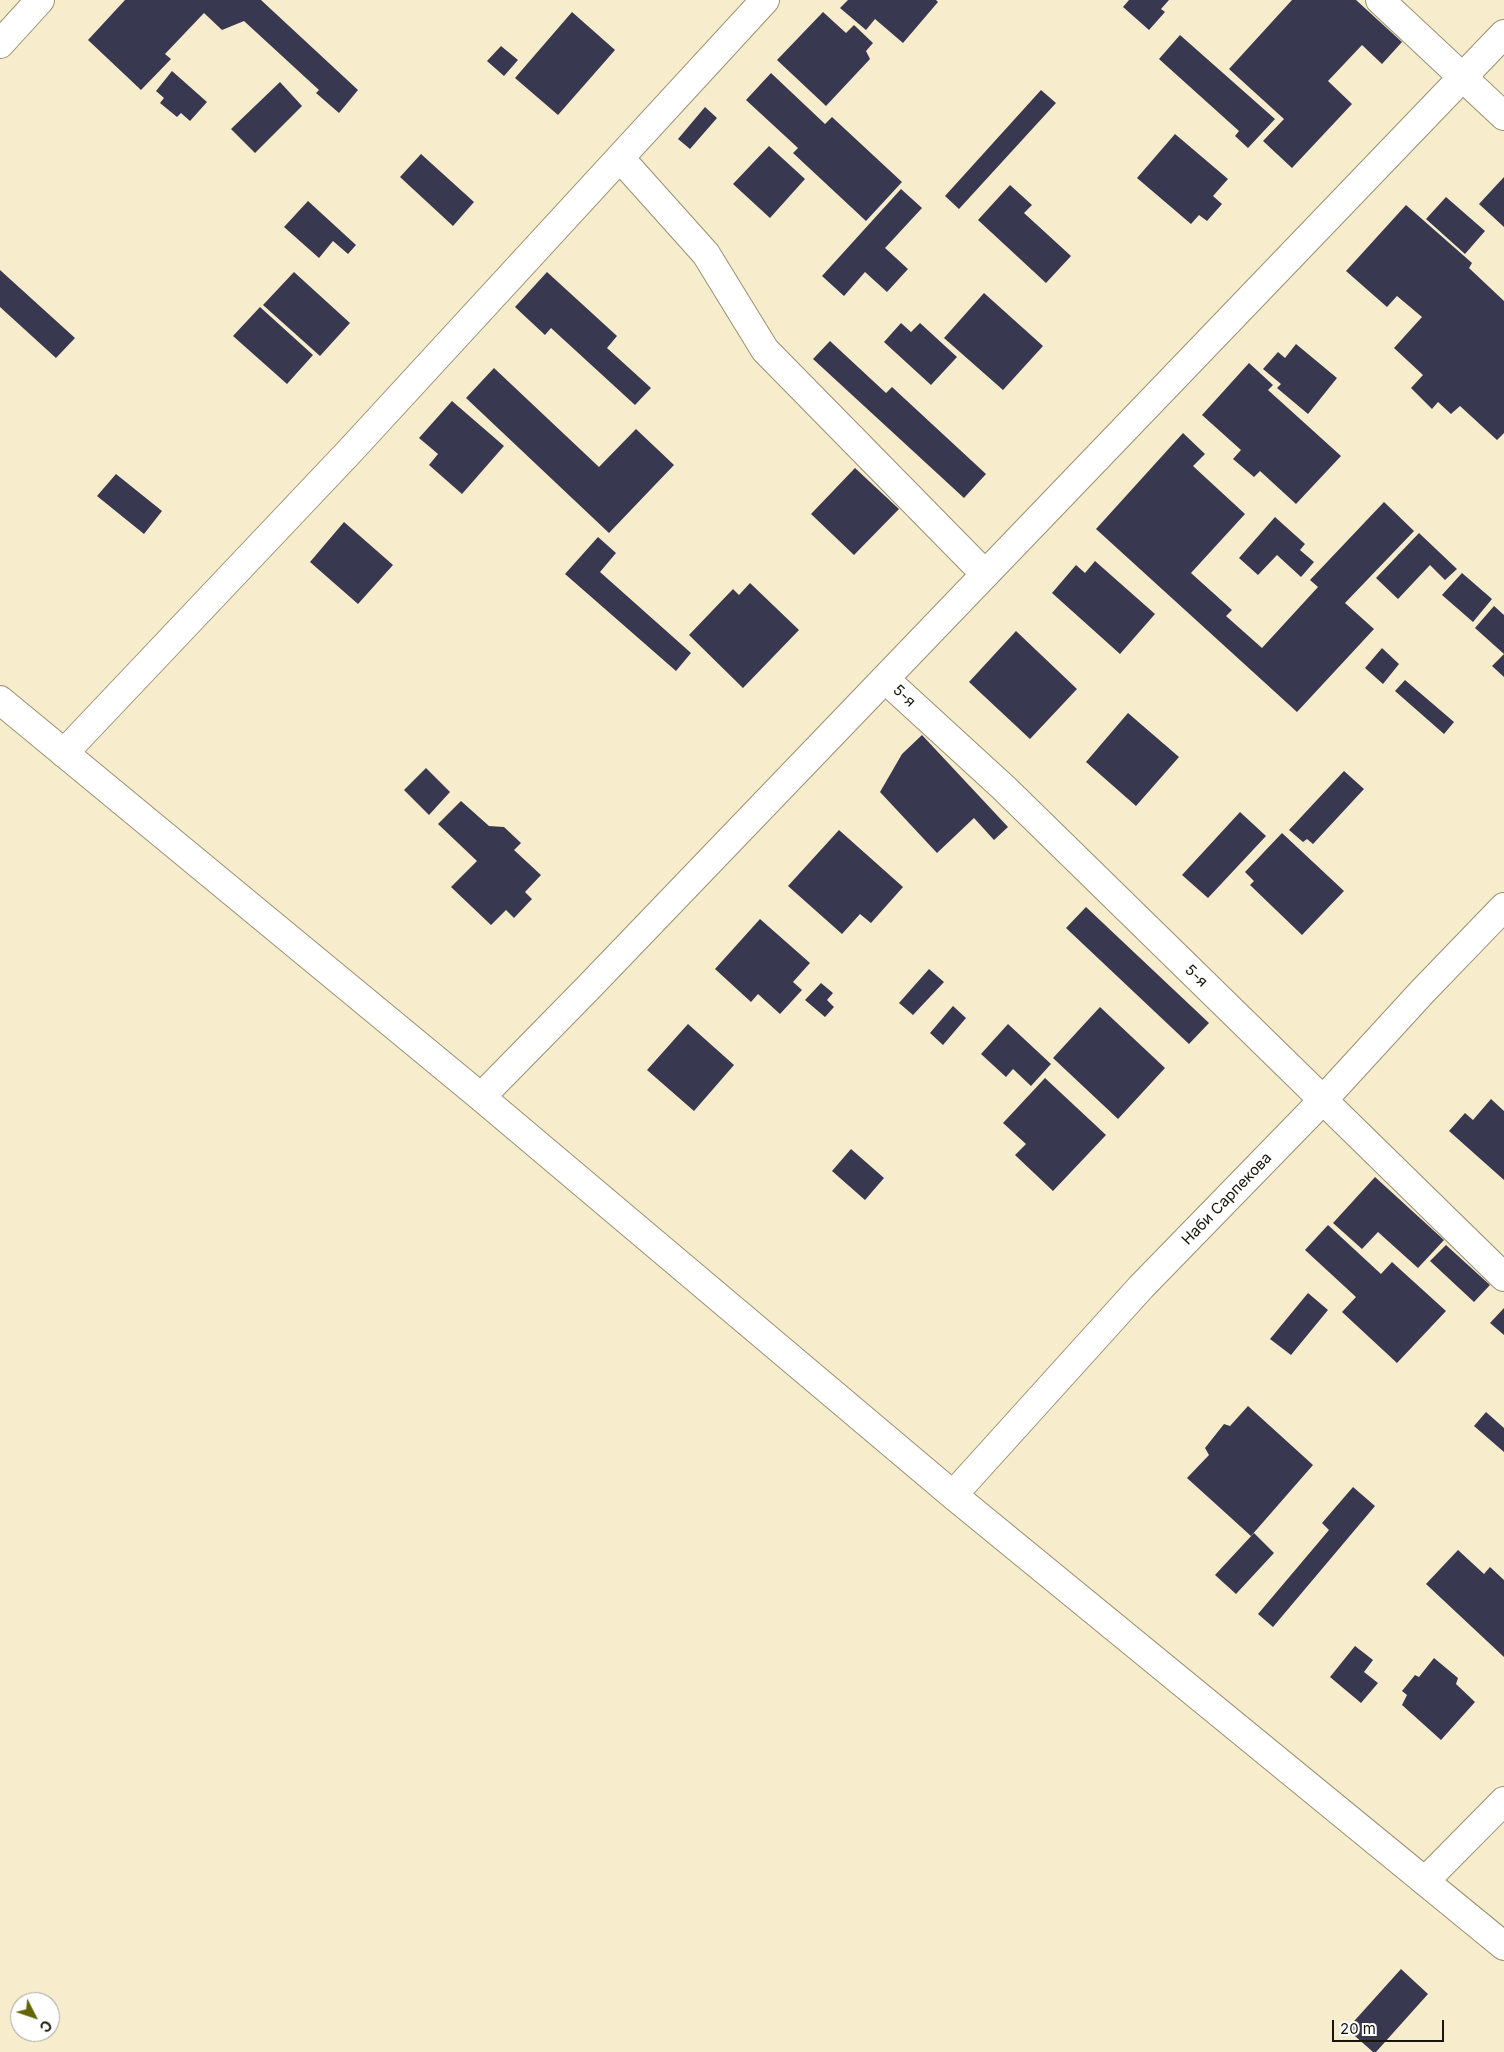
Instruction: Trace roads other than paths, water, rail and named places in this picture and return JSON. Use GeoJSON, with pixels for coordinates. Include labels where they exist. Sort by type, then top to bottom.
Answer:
{"type":"FeatureCollection","features":[{"type":"Feature","properties":{"kind":"street"},"geometry":{"type":"LineString","coordinates":[[0,44],[40,0]]}},
{"type":"Feature","properties":{"kind":"street"},"geometry":{"type":"LineString","coordinates":[[64,752],[350,451],[765,0]]}},
{"type":"Feature","properties":{"kind":"street"},"geometry":{"type":"LineString","coordinates":[[1380,0],[1504,116]]}},
{"type":"Feature","properties":{"kind":"street"},"geometry":{"type":"LineString","coordinates":[[481,1097],[1464,78],[1504,34]]}},
{"type":"Feature","properties":{"kind":"street"},"geometry":{"type":"LineString","coordinates":[[620,158],[706,254],[765,350],[985,574]]}},
{"type":"Feature","properties":{"kind":"street","name":"5-я"},"geometry":{"type":"LineString","coordinates":[[885,679],[1004,788],[1504,1277]]}},
{"type":"Feature","properties":{"kind":"street"},"geometry":{"type":"LineString","coordinates":[[0,700],[481,1097],[953,1495],[1504,1946]]}},
{"type":"Feature","properties":{"kind":"street","name":"Наби Сарпекова"},"geometry":{"type":"LineString","coordinates":[[953,1495],[1141,1287],[1323,1100],[1422,992],[1504,907]]}},
{"type":"Feature","properties":{"kind":"street"},"geometry":{"type":"LineString","coordinates":[[1425,1881],[1504,1801]]}}]}
